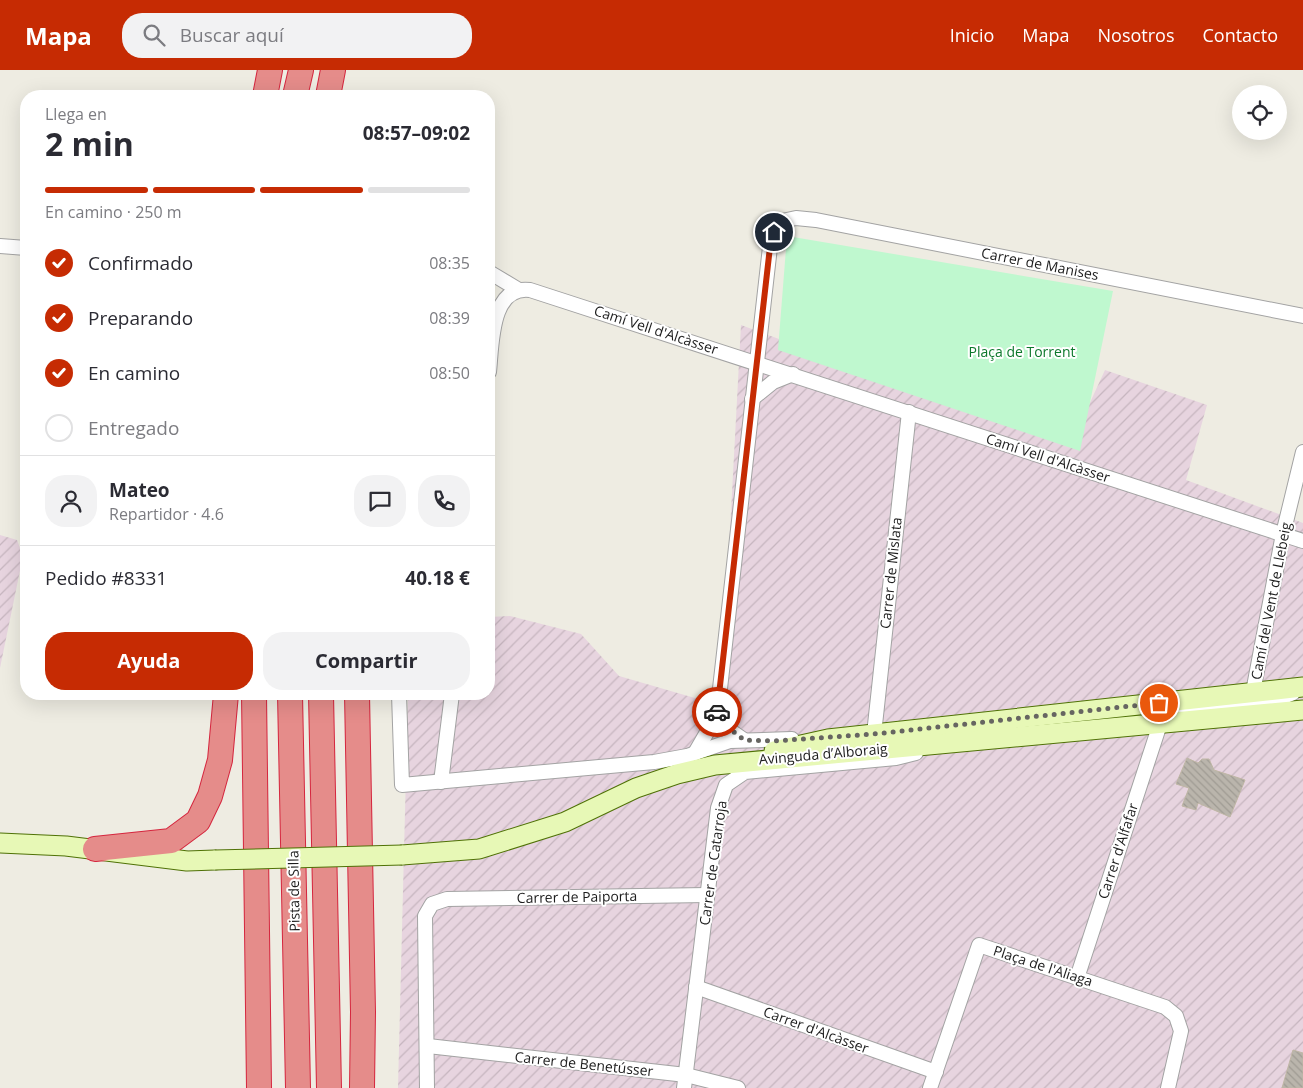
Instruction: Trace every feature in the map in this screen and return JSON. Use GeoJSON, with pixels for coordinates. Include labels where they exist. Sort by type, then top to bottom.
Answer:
{"type":"FeatureCollection","features":[{"type":"Feature","properties":{"kind":"highway"},"geometry":{"type":"LineString","coordinates":[[266,90],[270,70]]}},
{"type":"Feature","properties":{"kind":"highway"},"geometry":{"type":"LineString","coordinates":[[297,90],[300,70]]}},
{"type":"Feature","properties":{"kind":"highway"},"geometry":{"type":"LineString","coordinates":[[329,90],[333,70]]}},
{"type":"Feature","properties":{"kind":"highway"},"geometry":{"type":"LineString","coordinates":[[95,849],[171,841],[198,821],[210,796],[220,760],[225,700]]}},
{"type":"Feature","properties":{"kind":"highway"},"geometry":{"type":"LineString","coordinates":[[254,700],[259,1088]]}},
{"type":"Feature","properties":{"kind":"highway","name":"Pista de Silla"},"geometry":{"type":"LineString","coordinates":[[290,700],[298,1088]]}},
{"type":"Feature","properties":{"kind":"highway"},"geometry":{"type":"LineString","coordinates":[[321,700],[329,1088]]}},
{"type":"Feature","properties":{"kind":"highway"},"geometry":{"type":"LineString","coordinates":[[357,700],[363,1012],[362,1088]]}},
{"type":"Feature","properties":{"kind":"highway"},"geometry":{"type":"LineString","coordinates":[[363,1012],[374,1088]]}},
{"type":"Feature","properties":{"kind":"street","name":"Carrer de Manises"},"geometry":{"type":"LineString","coordinates":[[756,363],[770,247],[778,225],[788,219],[816,220],[1303,316]]}},
{"type":"Feature","properties":{"kind":"street"},"geometry":{"type":"LineString","coordinates":[[0,246],[20,248]]}},
{"type":"Feature","properties":{"kind":"street"},"geometry":{"type":"LineString","coordinates":[[495,276],[519,290],[503,301],[497,313],[495,328]]}},
{"type":"Feature","properties":{"kind":"street","name":"Camí Vell d'Alcàsser"},"geometry":{"type":"LineString","coordinates":[[519,290],[530,290],[793,374],[1303,541]]}},
{"type":"Feature","properties":{"kind":"street"},"geometry":{"type":"LineString","coordinates":[[695,753],[717,715],[756,363]]}},
{"type":"Feature","properties":{"kind":"street"},"geometry":{"type":"LineString","coordinates":[[752,399],[773,382],[793,374]]}},
{"type":"Feature","properties":{"kind":"street","name":"Carrer de Mislata"},"geometry":{"type":"LineString","coordinates":[[874,734],[909,412]]}},
{"type":"Feature","properties":{"kind":"street","name":"Camí del Vent de Llebeig"},"geometry":{"type":"LineString","coordinates":[[1253,692],[1284,534],[1303,452]]}},
{"type":"Feature","properties":{"kind":"street","name":"Avinguda d’Alboraig"},"geometry":{"type":"LineString","coordinates":[[747,760],[785,746],[848,736],[1303,688]]}},
{"type":"Feature","properties":{"kind":"street","name":"Avinguda d’Alboraig"},"geometry":{"type":"LineString","coordinates":[[1160,724],[1179,712],[1274,701],[1303,688]]}},
{"type":"Feature","properties":{"kind":"street"},"geometry":{"type":"LineString","coordinates":[[399,700],[402,786],[637,764],[695,753],[721,743],[744,740],[774,741],[848,736]]}},
{"type":"Feature","properties":{"kind":"street"},"geometry":{"type":"LineString","coordinates":[[442,782],[451,700]]}},
{"type":"Feature","properties":{"kind":"street","name":"Avinguda d’Alboraig"},"geometry":{"type":"LineString","coordinates":[[747,760],[1303,710]]}},
{"type":"Feature","properties":{"kind":"street"},"geometry":{"type":"LineString","coordinates":[[717,715],[731,732],[744,740]]}},
{"type":"Feature","properties":{"kind":"street","name":"Carrer d'Alfafar"},"geometry":{"type":"LineString","coordinates":[[1076,978],[1160,724]]}},
{"type":"Feature","properties":{"kind":"street","name":"Carrer de Catarroja"},"geometry":{"type":"LineString","coordinates":[[685,1081],[718,808],[726,785],[745,772],[896,758],[958,742]]}},
{"type":"Feature","properties":{"kind":"street"},"geometry":{"type":"LineString","coordinates":[[0,843],[66,846],[187,861],[402,855],[479,849],[565,822],[636,788],[677,774],[747,760]]}},
{"type":"Feature","properties":{"kind":"street","name":"Carrer de Paiporta"},"geometry":{"type":"LineString","coordinates":[[428,1046],[425,916],[432,904],[447,899],[707,895]]}},
{"type":"Feature","properties":{"kind":"street","name":"Plaça de l'Aliaga"},"geometry":{"type":"LineString","coordinates":[[930,1088],[979,945],[1165,1007],[1176,1016],[1181,1031],[1168,1088]]}},
{"type":"Feature","properties":{"kind":"street","name":"Carrer d'Alcàsser"},"geometry":{"type":"LineString","coordinates":[[696,987],[936,1072]]}},
{"type":"Feature","properties":{"kind":"street"},"geometry":{"type":"LineString","coordinates":[[426,1088],[428,1046]]}},
{"type":"Feature","properties":{"kind":"street","name":"Carrer de Benetússer"},"geometry":{"type":"LineString","coordinates":[[428,1046],[738,1088]]}},
{"type":"Feature","properties":{"kind":"shaded area"},"geometry":{"type":"Polygon","coordinates":[[[741,325],[1070,446],[1105,370],[1207,405],[1186,480],[1303,523],[1303,1088],[398,1088],[408,700],[495,700],[495,617],[510,616],[581,634],[619,676],[712,703],[729,549],[741,325]]]}},
{"type":"Feature","properties":{"kind":"shaded area"},"geometry":{"type":"Polygon","coordinates":[[[0,535],[17,540],[20,548],[20,571],[0,668],[0,535]]]}},
{"type":"Feature","properties":{"kind":"green space","name":"Plaça de Torrent"},"geometry":{"type":"Polygon","coordinates":[[[787,236],[1113,291],[1080,451],[778,350],[787,236]]]}},
{"type":"Feature","properties":{"kind":"building"},"geometry":{"type":"Polygon","coordinates":[[[1187,758],[1198,763],[1202,759],[1209,759],[1214,770],[1245,780],[1230,817],[1198,803],[1196,810],[1182,806],[1189,788],[1176,784],[1187,758]]]}},
{"type":"Feature","properties":{"kind":"building"},"geometry":{"type":"Polygon","coordinates":[[[1293,1050],[1303,1053],[1303,1088],[1282,1088],[1293,1050]]]}},
{"type":"Feature","properties":{"kind":"way so far"},"geometry":{"type":"LineString","coordinates":[[717,712],[717,715],[731,732],[744,740],[774,741],[874,734],[1159,703]]}},
{"type":"Feature","properties":{"kind":"route"},"geometry":{"type":"LineString","coordinates":[[717,712],[770,247],[774,232]]}}]}
